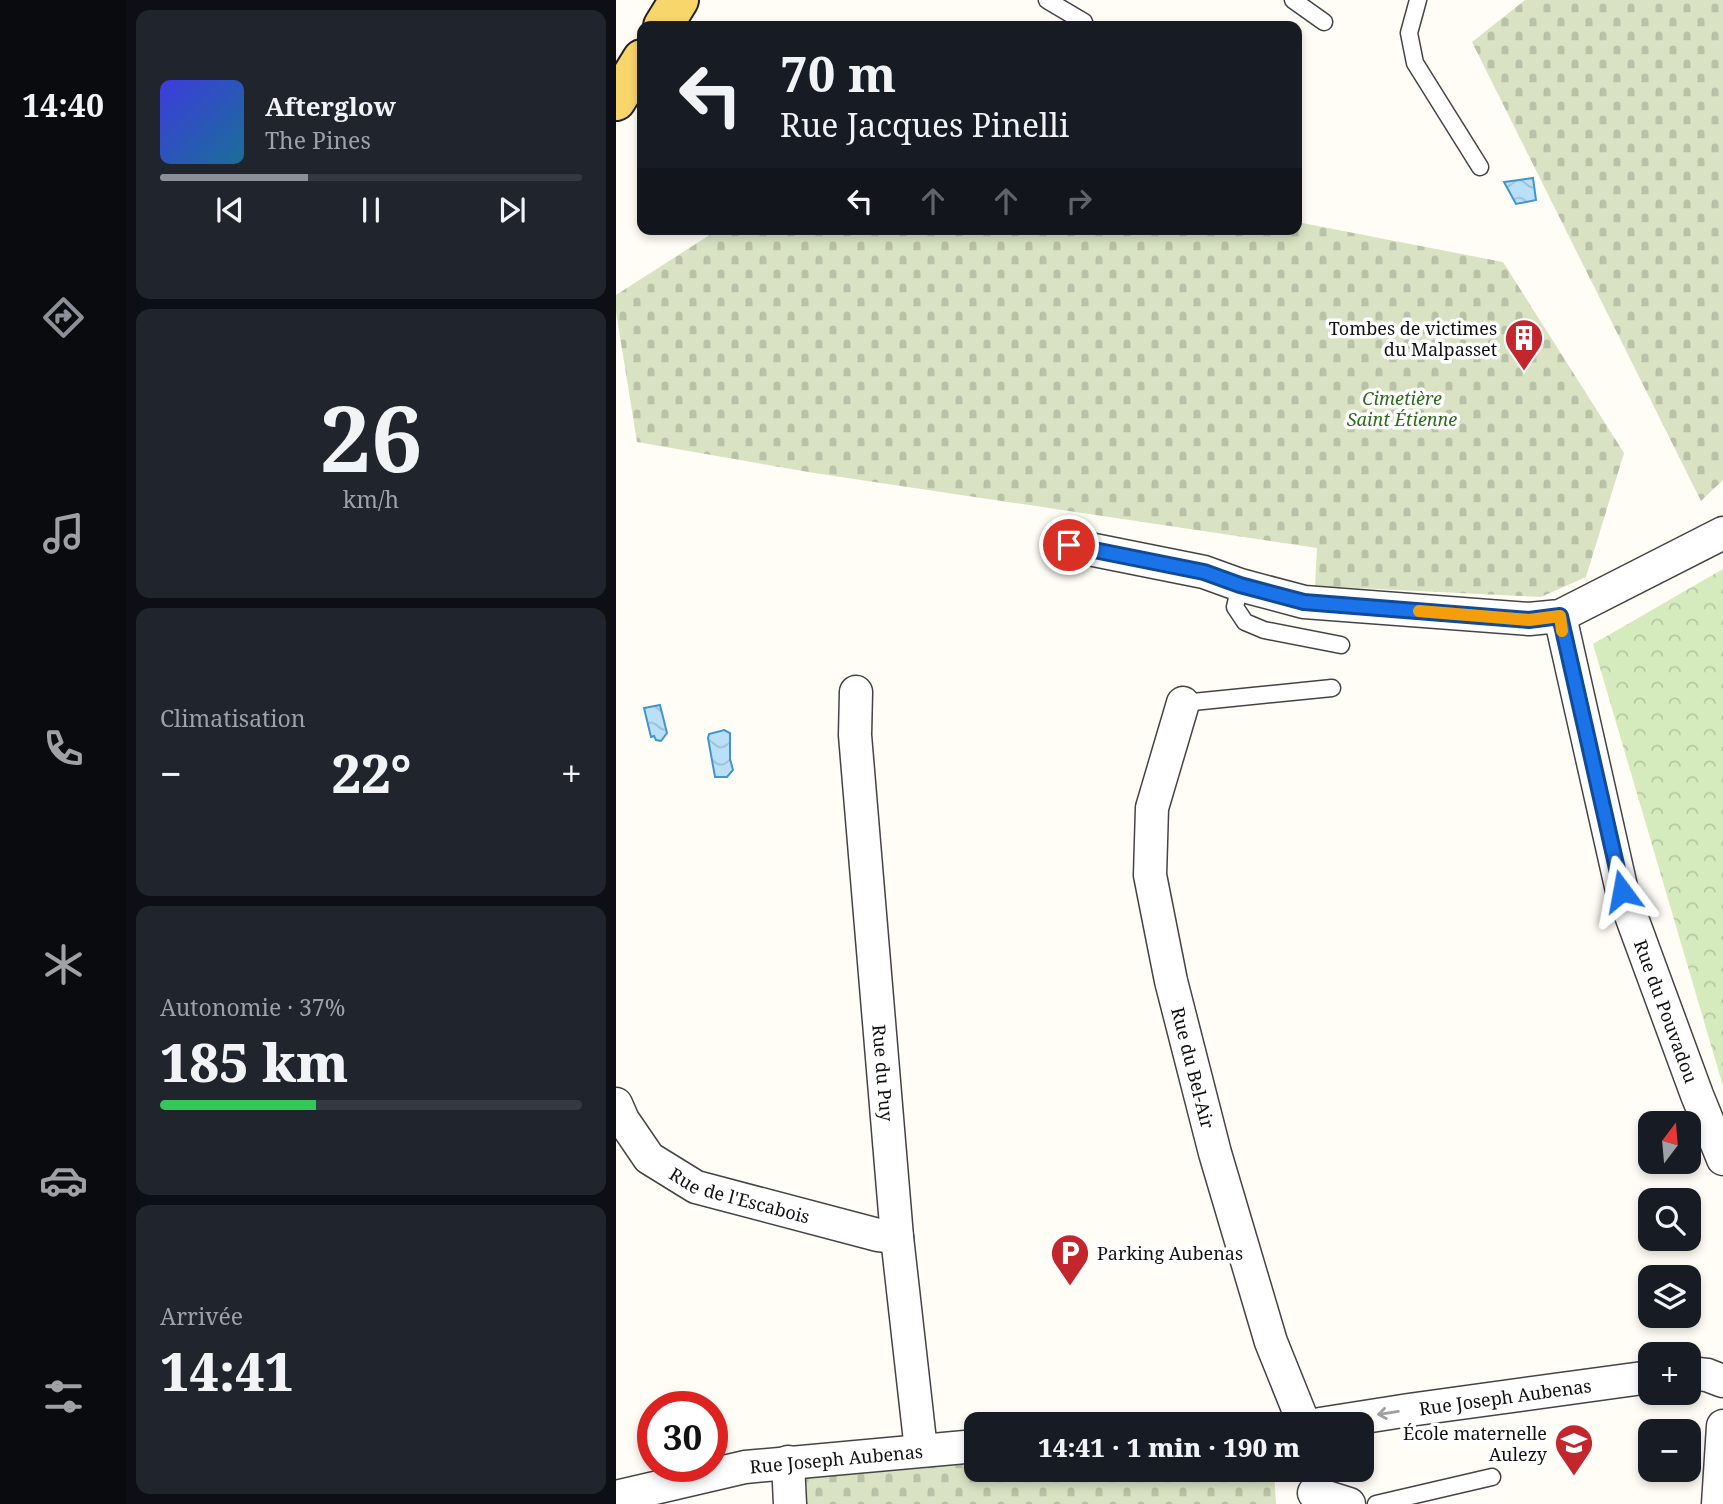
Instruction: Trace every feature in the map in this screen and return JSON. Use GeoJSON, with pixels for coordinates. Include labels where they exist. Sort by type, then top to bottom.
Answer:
{"type":"FeatureCollection","features":[{"type":"Feature","properties":{"kind":"main road"},"geometry":{"type":"LineString","coordinates":[[666,21],[679,0]]}},
{"type":"Feature","properties":{"kind":"main road"},"geometry":{"type":"LineString","coordinates":[[616,101],[637,67]]}},
{"type":"Feature","properties":{"kind":"street"},"geometry":{"type":"LineString","coordinates":[[1069,545],[1204,572],[1240,585],[1304,602],[1529,620],[1560,616],[1723,533]]}},
{"type":"Feature","properties":{"kind":"street","name":"Rue du Pouvadou"},"geometry":{"type":"LineString","coordinates":[[1560,616],[1622,891],[1722,1155]]}},
{"type":"Feature","properties":{"kind":"street","name":"Rue du Puy"},"geometry":{"type":"LineString","coordinates":[[856,692],[856,735],[897,1237],[921,1450]]}},
{"type":"Feature","properties":{"kind":"street","name":"Rue du Bel-Air"},"geometry":{"type":"LineString","coordinates":[[1182,703],[1152,808],[1150,875],[1171,981],[1215,1153],[1271,1342],[1299,1412]]}},
{"type":"Feature","properties":{"kind":"street","name":"Rue de l'Escabois"},"geometry":{"type":"LineString","coordinates":[[616,1104],[623,1120],[649,1158],[696,1187],[878,1235],[897,1237]]}},
{"type":"Feature","properties":{"kind":"street"},"geometry":{"type":"LineString","coordinates":[[1701,1374],[1723,1381]]}},
{"type":"Feature","properties":{"kind":"street","name":"Rue Joseph Aubenas"},"geometry":{"type":"LineString","coordinates":[[1374,1416],[1638,1379]]}},
{"type":"Feature","properties":{"kind":"street"},"geometry":{"type":"LineString","coordinates":[[1718,1504],[1723,1426]]}},
{"type":"Feature","properties":{"kind":"street","name":"Rue Joseph Aubenas"},"geometry":{"type":"LineString","coordinates":[[616,1497],[745,1467],[964,1448]]}},
{"type":"Feature","properties":{"kind":"street"},"geometry":{"type":"LineString","coordinates":[[788,1462],[790,1504]]}},
{"type":"Feature","properties":{"kind":"street"},"geometry":{"type":"LineString","coordinates":[[1311,1489],[1349,1504]]}},
{"type":"Feature","properties":{"kind":"lane"},"geometry":{"type":"LineString","coordinates":[[1046,0],[1082,21]]}},
{"type":"Feature","properties":{"kind":"lane"},"geometry":{"type":"LineString","coordinates":[[1293,0],[1324,22]]}},
{"type":"Feature","properties":{"kind":"lane"},"geometry":{"type":"LineString","coordinates":[[1418,0],[1409,33],[1415,63],[1480,167]]}},
{"type":"Feature","properties":{"kind":"lane"},"geometry":{"type":"LineString","coordinates":[[1240,585],[1235,607],[1245,622],[1264,630],[1341,645]]}},
{"type":"Feature","properties":{"kind":"lane"},"geometry":{"type":"LineString","coordinates":[[1182,703],[1332,688]]}},
{"type":"Feature","properties":{"kind":"lane"},"geometry":{"type":"LineString","coordinates":[[1376,1504],[1423,1499],[1492,1477]]}},
{"type":"Feature","properties":{"kind":"green space"},"geometry":{"type":"Polygon","coordinates":[[[1525,0],[1723,0],[1723,480],[1701,501],[1472,42],[1525,0]]]}},
{"type":"Feature","properties":{"kind":"green space","name":"Cimetière Saint Étienne"},"geometry":{"type":"Polygon","coordinates":[[[1302,223],[1503,262],[1624,453],[1586,577],[1541,597],[1315,586],[1317,548],[814,473],[637,442],[616,312],[616,295],[710,235],[1302,235],[1302,223]]]}},
{"type":"Feature","properties":{"kind":"green space"},"geometry":{"type":"Polygon","coordinates":[[[1723,569],[1723,1086],[1593,644],[1723,569]]]}},
{"type":"Feature","properties":{"kind":"green space"},"geometry":{"type":"Polygon","coordinates":[[[964,1465],[964,1482],[1275,1482],[1276,1504],[803,1504],[801,1473],[964,1465]]]}},
{"type":"Feature","properties":{"kind":"water"},"geometry":{"type":"Polygon","coordinates":[[[1533,178],[1536,200],[1516,204],[1504,182],[1533,178]]]}},
{"type":"Feature","properties":{"kind":"water"},"geometry":{"type":"Polygon","coordinates":[[[660,705],[667,733],[661,741],[651,737],[644,708],[660,705]]]}},
{"type":"Feature","properties":{"kind":"water"},"geometry":{"type":"Polygon","coordinates":[[[724,730],[730,733],[730,759],[733,770],[727,777],[715,777],[708,738],[709,734],[724,730]]]}},
{"type":"Feature","properties":{"kind":"slow traffic"},"geometry":{"type":"LineString","coordinates":[[1419,611],[1529,620],[1560,616],[1562,631]]}},
{"type":"Feature","properties":{"kind":"place","name":"Tombes de victimes du Malpasset"},"geometry":{"type":"Point","coordinates":[1524,372]}},
{"type":"Feature","properties":{"kind":"place","name":"Parking Aubenas"},"geometry":{"type":"Point","coordinates":[1070,1287]}},
{"type":"Feature","properties":{"kind":"place","name":"École maternelle Aulezy"},"geometry":{"type":"Point","coordinates":[1574,1477]}},
{"type":"Feature","properties":{"kind":"route"},"geometry":{"type":"LineString","coordinates":[[1069,545],[1204,572],[1240,585],[1304,602],[1529,620],[1560,616],[1622,891]]}}]}
